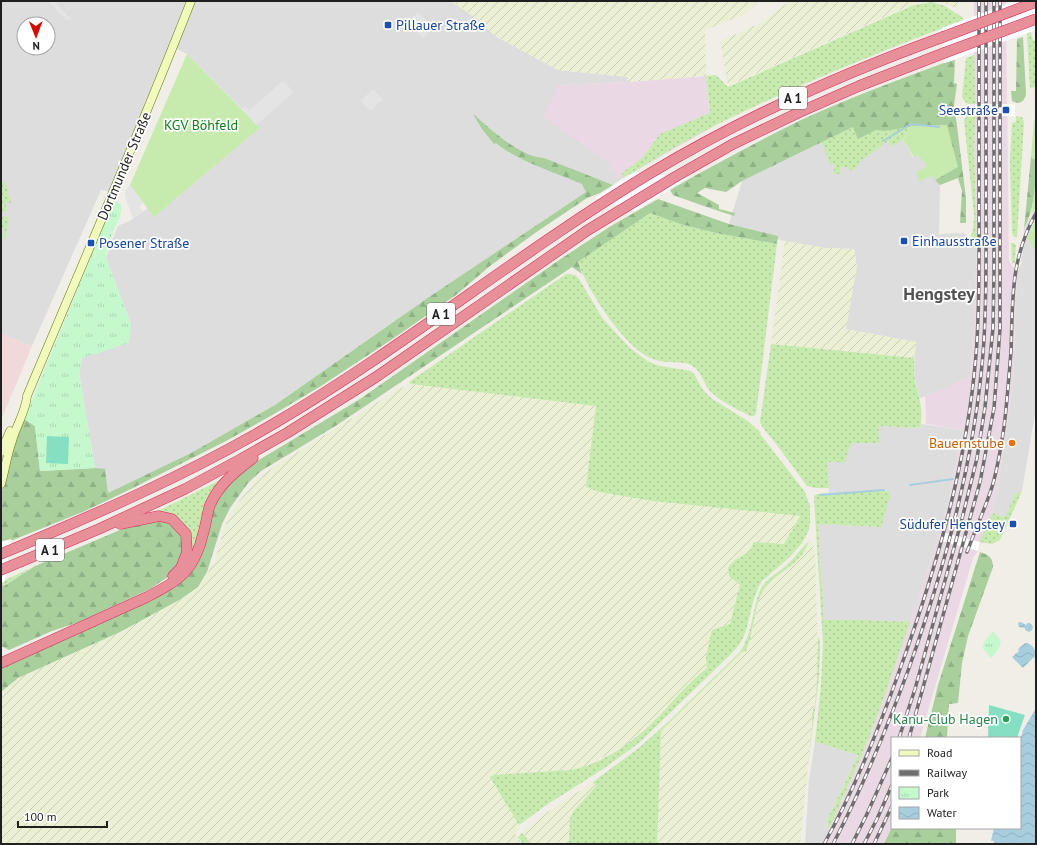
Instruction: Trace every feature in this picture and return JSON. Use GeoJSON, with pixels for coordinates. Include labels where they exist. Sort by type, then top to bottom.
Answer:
{"type":"FeatureCollection","features":[{"type":"Feature","properties":{"kind":"highway","name":"A 1"},"geometry":{"type":"LineString","coordinates":[[1,554],[125,500],[274,424],[403,341],[497,274],[606,202],[650,174],[728,130],[795,96],[895,55],[1036,2]]}},
{"type":"Feature","properties":{"kind":"highway","name":"A 1"},"geometry":{"type":"LineString","coordinates":[[1,570],[99,529],[184,489],[287,433],[376,377],[588,230],[675,177],[733,144],[858,86],[1036,19]]}},
{"type":"Feature","properties":{"kind":"highway"},"geometry":{"type":"LineString","coordinates":[[1,663],[170,585],[185,573],[197,555],[210,505],[225,481],[287,433]]}},
{"type":"Feature","properties":{"kind":"highway"},"geometry":{"type":"LineString","coordinates":[[1,656],[13,653],[70,628],[139,596],[169,580],[181,568],[187,552],[186,534],[172,519],[159,516],[99,529]]}},
{"type":"Feature","properties":{"kind":"main road","name":"Dortmunder Straße"},"geometry":{"type":"LineString","coordinates":[[1,484],[8,453],[26,404],[27,396],[161,79],[191,1]]}},
{"type":"Feature","properties":{"kind":"main road","name":"Dortmunder Straße"},"geometry":{"type":"LineString","coordinates":[[1,452],[23,401],[27,396]]}},
{"type":"Feature","properties":{"kind":"shaded area"},"geometry":{"type":"Polygon","coordinates":[[[1,1],[451,1],[480,21],[495,36],[558,70],[627,77],[628,82],[559,85],[612,164],[610,170],[623,178],[600,193],[586,192],[429,297],[275,405],[191,453],[108,493],[105,470],[95,468],[79,373],[82,358],[131,324],[106,258],[118,226],[133,219],[148,208],[154,217],[260,128],[256,125],[293,92],[283,81],[249,111],[245,107],[242,109],[187,54],[173,47],[112,192],[101,190],[32,346],[1,334],[1,1]]]}},
{"type":"Feature","properties":{"kind":"shaded area"},"geometry":{"type":"Polygon","coordinates":[[[48,1],[54,1],[70,18],[67,21],[48,1]]]}},
{"type":"Feature","properties":{"kind":"shaded area"},"geometry":{"type":"Polygon","coordinates":[[[974,1],[1006,1],[1009,261],[1017,272],[1013,384],[998,486],[992,513],[978,551],[973,558],[920,737],[891,737],[891,829],[884,844],[821,844],[862,755],[881,706],[933,553],[949,498],[963,430],[926,424],[925,396],[953,386],[970,377],[974,327],[977,242],[974,151],[974,1]]]}},
{"type":"Feature","properties":{"kind":"shaded area"},"geometry":{"type":"Polygon","coordinates":[[[418,12],[434,27],[423,38],[407,23],[418,12]]]}},
{"type":"Feature","properties":{"kind":"shaded area"},"geometry":{"type":"Polygon","coordinates":[[[706,76],[711,128],[623,178],[609,170],[611,164],[543,117],[559,85],[628,82],[706,76]]]}},
{"type":"Feature","properties":{"kind":"shaded area"},"geometry":{"type":"Polygon","coordinates":[[[283,81],[293,92],[256,125],[242,109],[245,106],[249,111],[283,81]]]}},
{"type":"Feature","properties":{"kind":"shaded area"},"geometry":{"type":"Polygon","coordinates":[[[373,89],[383,99],[371,111],[360,101],[373,89]]]}},
{"type":"Feature","properties":{"kind":"shaded area"},"geometry":{"type":"Polygon","coordinates":[[[854,127],[884,143],[888,141],[892,147],[903,140],[913,157],[918,155],[927,166],[920,181],[932,175],[940,185],[939,234],[964,233],[977,242],[974,327],[970,377],[953,385],[954,386],[920,398],[915,379],[914,367],[916,342],[845,329],[857,266],[854,249],[826,248],[785,241],[777,239],[778,236],[729,224],[742,181],[854,127]]]}},
{"type":"Feature","properties":{"kind":"shaded area"},"geometry":{"type":"Polygon","coordinates":[[[130,185],[144,203],[139,207],[143,212],[133,219],[125,196],[125,191],[130,185]]]}},
{"type":"Feature","properties":{"kind":"shaded area"},"geometry":{"type":"Polygon","coordinates":[[[1036,207],[1036,218],[1023,247],[1024,229],[1036,207]]]}},
{"type":"Feature","properties":{"kind":"shaded area"},"geometry":{"type":"Polygon","coordinates":[[[1027,238],[1034,250],[1036,250],[1036,408],[1022,491],[1015,494],[1005,517],[992,513],[998,486],[1013,384],[1017,272],[1021,265],[1023,247],[1027,238]]]}},
{"type":"Feature","properties":{"kind":"shaded area"},"geometry":{"type":"Polygon","coordinates":[[[1,334],[32,346],[1,420],[1,334]]]}},
{"type":"Feature","properties":{"kind":"shaded area"},"geometry":{"type":"Polygon","coordinates":[[[921,424],[963,430],[949,498],[933,553],[910,622],[824,620],[818,524],[881,527],[887,490],[829,493],[827,462],[851,443],[879,426],[920,428],[921,424]]]}},
{"type":"Feature","properties":{"kind":"shaded area"},"geometry":{"type":"Polygon","coordinates":[[[815,742],[858,755],[827,820],[828,831],[821,844],[805,844],[809,780],[815,742]]]}},
{"type":"Feature","properties":{"kind":"green space"},"geometry":{"type":"Polygon","coordinates":[[[451,1],[759,1],[745,14],[705,30],[706,76],[628,82],[627,77],[558,70],[495,36],[480,21],[451,1]]]}},
{"type":"Feature","properties":{"kind":"green space"},"geometry":{"type":"Polygon","coordinates":[[[790,1],[920,1],[728,86],[720,41],[761,23],[790,1]]]}},
{"type":"Feature","properties":{"kind":"green space"},"geometry":{"type":"Polygon","coordinates":[[[937,1],[958,1],[958,9],[943,3],[937,1]]]}},
{"type":"Feature","properties":{"kind":"green space"},"geometry":{"type":"Polygon","coordinates":[[[1025,1],[1027,1],[1031,33],[1033,40],[1036,42],[1036,87],[1030,88],[1025,1]]]}},
{"type":"Feature","properties":{"kind":"green space"},"geometry":{"type":"Polygon","coordinates":[[[932,2],[945,6],[962,17],[963,20],[836,70],[743,112],[690,139],[623,178],[622,173],[642,158],[660,134],[710,113],[706,76],[716,75],[728,87],[914,5],[932,2]]]}},
{"type":"Feature","properties":{"kind":"green space"},"geometry":{"type":"Polygon","coordinates":[[[1023,37],[1026,94],[1023,101],[1017,103],[1012,101],[1011,91],[1016,91],[1017,39],[1023,37]]]}},
{"type":"Feature","properties":{"kind":"green space","name":"KGV Böhfeld"},"geometry":{"type":"Polygon","coordinates":[[[187,54],[260,128],[154,217],[130,185],[187,54]]]}},
{"type":"Feature","properties":{"kind":"green space"},"geometry":{"type":"Polygon","coordinates":[[[974,55],[975,104],[970,104],[964,101],[962,96],[966,58],[974,55]]]}},
{"type":"Feature","properties":{"kind":"green space"},"geometry":{"type":"Polygon","coordinates":[[[955,60],[954,83],[957,84],[953,112],[956,118],[966,198],[966,223],[960,223],[962,191],[958,178],[940,185],[935,180],[958,166],[914,126],[885,131],[876,130],[858,139],[853,127],[742,181],[726,192],[705,188],[697,193],[719,205],[719,209],[735,213],[734,216],[673,195],[670,190],[799,121],[871,90],[955,60]]]}},
{"type":"Feature","properties":{"kind":"green space"},"geometry":{"type":"Polygon","coordinates":[[[473,114],[515,148],[613,185],[600,193],[587,198],[535,233],[490,266],[456,295],[391,340],[321,386],[274,414],[226,441],[85,511],[13,540],[1,541],[1,496],[11,450],[24,419],[35,426],[40,471],[95,468],[105,469],[108,493],[191,453],[275,405],[429,297],[586,192],[582,184],[526,161],[496,143],[494,144],[482,129],[473,114]]]}},
{"type":"Feature","properties":{"kind":"green space"},"geometry":{"type":"Polygon","coordinates":[[[967,116],[975,116],[974,151],[977,242],[970,238],[973,230],[974,215],[964,120],[967,116]]]}},
{"type":"Feature","properties":{"kind":"green space"},"geometry":{"type":"Polygon","coordinates":[[[1016,116],[1022,117],[1024,122],[1017,237],[1014,237],[1012,233],[1010,161],[1012,123],[1016,122],[1016,116]]]}},
{"type":"Feature","properties":{"kind":"green space"},"geometry":{"type":"Polygon","coordinates":[[[1036,118],[1036,160],[1031,157],[1034,120],[1036,118]]]}},
{"type":"Feature","properties":{"kind":"green space"},"geometry":{"type":"Polygon","coordinates":[[[947,125],[958,167],[935,180],[932,176],[920,181],[916,173],[927,166],[918,155],[914,157],[903,140],[910,126],[947,125]]]}},
{"type":"Feature","properties":{"kind":"green space"},"geometry":{"type":"Polygon","coordinates":[[[910,126],[903,140],[892,147],[888,141],[858,163],[859,165],[852,171],[846,167],[841,167],[840,174],[833,174],[835,165],[830,164],[822,142],[854,127],[858,139],[876,130],[885,131],[910,126]]]}},
{"type":"Feature","properties":{"kind":"green space"},"geometry":{"type":"Polygon","coordinates":[[[1031,157],[1036,160],[1035,187],[1031,212],[1024,229],[1031,157]]]}},
{"type":"Feature","properties":{"kind":"green space"},"geometry":{"type":"Polygon","coordinates":[[[1,180],[5,182],[11,203],[6,202],[6,213],[1,211],[1,180]]]}},
{"type":"Feature","properties":{"kind":"green space"},"geometry":{"type":"Polygon","coordinates":[[[1036,181],[1036,207],[1031,215],[1036,181]]]}},
{"type":"Feature","properties":{"kind":"green space"},"geometry":{"type":"Polygon","coordinates":[[[658,199],[729,224],[778,236],[777,244],[716,233],[680,224],[650,213],[578,262],[582,274],[572,267],[337,425],[261,471],[248,483],[230,508],[222,524],[207,572],[198,587],[181,599],[120,632],[18,678],[1,692],[1,666],[186,575],[220,493],[244,469],[360,399],[562,258],[611,226],[658,199]]]}},
{"type":"Feature","properties":{"kind":"green space"},"geometry":{"type":"Polygon","coordinates":[[[117,201],[121,204],[122,208],[119,220],[113,231],[106,258],[131,324],[129,343],[82,358],[79,373],[95,468],[40,471],[35,426],[24,419],[113,203],[117,201]]]}},
{"type":"Feature","properties":{"kind":"green space"},"geometry":{"type":"Polygon","coordinates":[[[650,213],[680,224],[716,233],[777,244],[756,414],[754,416],[750,416],[715,396],[699,372],[691,365],[656,360],[639,351],[628,341],[607,316],[583,274],[578,262],[650,213]]]}},
{"type":"Feature","properties":{"kind":"green space"},"geometry":{"type":"Polygon","coordinates":[[[1,217],[9,217],[5,239],[2,239],[4,229],[1,228],[1,217]]]}},
{"type":"Feature","properties":{"kind":"green space"},"geometry":{"type":"Polygon","coordinates":[[[1036,218],[1036,250],[1034,250],[1027,238],[1036,218]]]}},
{"type":"Feature","properties":{"kind":"green space"},"geometry":{"type":"Polygon","coordinates":[[[785,241],[826,248],[854,249],[857,266],[846,329],[916,342],[914,358],[771,344],[785,241]]]}},
{"type":"Feature","properties":{"kind":"green space"},"geometry":{"type":"Polygon","coordinates":[[[1011,243],[1016,245],[1015,262],[1012,264],[1011,243]]]}},
{"type":"Feature","properties":{"kind":"green space"},"geometry":{"type":"Polygon","coordinates":[[[566,274],[575,275],[579,279],[603,319],[630,348],[649,362],[660,366],[691,371],[703,390],[711,398],[749,422],[761,433],[760,434],[805,492],[810,506],[810,523],[809,530],[802,543],[790,557],[762,581],[753,602],[746,631],[741,642],[733,652],[639,743],[519,825],[490,777],[494,775],[571,770],[582,767],[614,753],[642,732],[692,681],[707,668],[706,657],[712,630],[730,624],[740,585],[729,576],[728,567],[735,560],[749,552],[754,542],[784,544],[800,516],[653,501],[599,492],[586,487],[596,406],[411,384],[409,382],[566,274]]]}},
{"type":"Feature","properties":{"kind":"green space"},"geometry":{"type":"Polygon","coordinates":[[[771,344],[914,358],[915,381],[921,410],[920,428],[879,426],[879,443],[851,443],[845,462],[827,462],[829,488],[807,486],[760,422],[771,344]]]}},
{"type":"Feature","properties":{"kind":"green space"},"geometry":{"type":"Polygon","coordinates":[[[409,382],[411,384],[596,406],[586,487],[599,492],[653,501],[800,516],[784,544],[754,542],[749,552],[735,560],[729,576],[740,585],[730,624],[706,657],[707,668],[698,675],[651,724],[624,746],[582,768],[494,775],[491,777],[519,825],[520,829],[515,834],[523,844],[1,844],[1,692],[18,678],[120,632],[181,599],[198,587],[206,577],[212,564],[214,564],[224,528],[236,505],[255,481],[272,468],[400,388],[405,387],[406,392],[408,391],[407,384],[409,382]]]}},
{"type":"Feature","properties":{"kind":"green space"},"geometry":{"type":"Polygon","coordinates":[[[47,436],[69,437],[68,464],[46,463],[47,436]]]}},
{"type":"Feature","properties":{"kind":"green space"},"geometry":{"type":"Polygon","coordinates":[[[222,479],[193,556],[156,512],[222,479]]]}},
{"type":"Feature","properties":{"kind":"green space"},"geometry":{"type":"Polygon","coordinates":[[[888,491],[890,496],[881,527],[818,524],[824,620],[910,622],[881,706],[862,755],[828,831],[827,820],[858,755],[815,742],[821,685],[823,643],[814,496],[817,494],[888,491]]]}},
{"type":"Feature","properties":{"kind":"green space"},"geometry":{"type":"Polygon","coordinates":[[[1022,491],[1000,540],[992,544],[980,542],[992,513],[1005,517],[1015,494],[1022,491]]]}},
{"type":"Feature","properties":{"kind":"green space"},"geometry":{"type":"Polygon","coordinates":[[[146,519],[169,522],[181,533],[184,553],[171,575],[150,589],[79,622],[52,631],[9,650],[1,646],[1,588],[35,566],[146,519]]]}},
{"type":"Feature","properties":{"kind":"green space"},"geometry":{"type":"Polygon","coordinates":[[[809,541],[812,543],[815,550],[818,661],[816,697],[812,714],[800,844],[657,844],[661,731],[742,652],[746,651],[752,632],[758,602],[763,591],[790,568],[806,549],[809,541]]]}},
{"type":"Feature","properties":{"kind":"green space"},"geometry":{"type":"Polygon","coordinates":[[[809,541],[800,557],[768,584],[763,591],[757,605],[751,636],[746,651],[742,652],[661,731],[657,844],[569,844],[570,818],[573,812],[596,786],[593,782],[640,747],[740,652],[747,638],[761,588],[768,580],[790,562],[809,541]]]}},
{"type":"Feature","properties":{"kind":"green space"},"geometry":{"type":"Polygon","coordinates":[[[980,552],[986,554],[990,557],[993,567],[968,636],[962,663],[958,703],[949,704],[947,737],[925,737],[938,685],[980,552]]]}},
{"type":"Feature","properties":{"kind":"green space"},"geometry":{"type":"Polygon","coordinates":[[[31,568],[1,588],[1,582],[31,568]]]}},
{"type":"Feature","properties":{"kind":"green space"},"geometry":{"type":"Polygon","coordinates":[[[993,631],[1001,641],[998,649],[991,658],[983,649],[983,646],[993,631]]]}},
{"type":"Feature","properties":{"kind":"green space"},"geometry":{"type":"Polygon","coordinates":[[[818,637],[820,640],[819,678],[808,764],[812,714],[815,705],[817,680],[818,637]]]}},
{"type":"Feature","properties":{"kind":"green space","name":"Kanu-Club Hagen"},"geometry":{"type":"Polygon","coordinates":[[[989,705],[1025,715],[1017,737],[988,737],[989,705]]]}},
{"type":"Feature","properties":{"kind":"green space"},"geometry":{"type":"Polygon","coordinates":[[[593,782],[596,786],[573,812],[570,818],[569,844],[531,844],[522,833],[543,815],[593,782]]]}},
{"type":"Feature","properties":{"kind":"green space"},"geometry":{"type":"Polygon","coordinates":[[[891,829],[956,829],[956,844],[884,844],[891,829]]]}},
{"type":"Feature","properties":{"kind":"green space"},"geometry":{"type":"Polygon","coordinates":[[[522,833],[531,844],[523,844],[518,837],[522,833]]]}},
{"type":"Feature","properties":{"kind":"water"},"geometry":{"type":"Polygon","coordinates":[[[1019,622],[1026,625],[1028,623],[1031,624],[1033,627],[1032,630],[1029,632],[1025,630],[1025,628],[1019,627],[1019,622]]]}},
{"type":"Feature","properties":{"kind":"water"},"geometry":{"type":"Polygon","coordinates":[[[1025,643],[1033,647],[1036,655],[1023,668],[1012,657],[1025,643]]]}},
{"type":"Feature","properties":{"kind":"water"},"geometry":{"type":"Polygon","coordinates":[[[1036,708],[1036,844],[994,844],[994,841],[991,841],[994,829],[1021,829],[1021,738],[1023,730],[1036,708]]]}},
{"type":"Feature","properties":{"kind":"pier"},"geometry":{"type":"Polygon","coordinates":[[[1015,1],[1036,1],[1036,30],[944,63],[942,28],[1015,1]]]}},
{"type":"Feature","properties":{"kind":"pier"},"geometry":{"type":"Polygon","coordinates":[[[975,104],[1015,104],[1015,116],[975,116],[975,104]]]}},
{"type":"Feature","properties":{"kind":"pier"},"geometry":{"type":"Polygon","coordinates":[[[635,172],[688,178],[635,211],[595,198],[635,172]]]}},
{"type":"Feature","properties":{"kind":"pier"},"geometry":{"type":"Polygon","coordinates":[[[942,532],[980,542],[978,551],[939,540],[942,532]]]}},
{"type":"Feature","properties":{"kind":"pier"},"geometry":{"type":"Polygon","coordinates":[[[11,539],[5,581],[1,583],[1,542],[11,539]]]}},
{"type":"Feature","properties":{"kind":"waterway"},"geometry":{"type":"LineString","coordinates":[[883,141],[911,124],[939,127]]}},
{"type":"Feature","properties":{"kind":"waterway"},"geometry":{"type":"LineString","coordinates":[[910,485],[953,479]]}},
{"type":"Feature","properties":{"kind":"waterway"},"geometry":{"type":"LineString","coordinates":[[820,495],[884,490]]}},
{"type":"Feature","properties":{"kind":"railway"},"geometry":{"type":"LineString","coordinates":[[824,844],[846,802],[865,760],[913,633],[948,516],[965,436],[972,396],[978,318],[979,1]]}},
{"type":"Feature","properties":{"kind":"railway"},"geometry":{"type":"LineString","coordinates":[[833,844],[883,735],[922,630],[946,552],[973,434],[979,394],[985,316],[986,1]]}},
{"type":"Feature","properties":{"kind":"railway"},"geometry":{"type":"LineString","coordinates":[[899,737],[915,689],[962,519],[977,458],[985,407],[993,328],[994,1]]}},
{"type":"Feature","properties":{"kind":"railway"},"geometry":{"type":"LineString","coordinates":[[909,737],[980,482],[994,408],[1000,329],[1000,1]]}},
{"type":"Feature","properties":{"kind":"railway"},"geometry":{"type":"LineString","coordinates":[[967,552],[989,495],[998,464],[1008,389],[1014,280],[1021,247],[1036,213]]}},
{"type":"Feature","properties":{"kind":"railway"},"geometry":{"type":"LineString","coordinates":[[852,844],[891,760]]}},
{"type":"Feature","properties":{"kind":"railway"},"geometry":{"type":"LineString","coordinates":[[864,844],[891,787]]}},
{"type":"Feature","properties":{"kind":"railway"},"geometry":{"type":"LineString","coordinates":[[874,844],[891,808]]}},
{"type":"Feature","properties":{"kind":"place","name":"Pillauer Straße"},"geometry":{"type":"Point","coordinates":[388,25]}},
{"type":"Feature","properties":{"kind":"place","name":"Seestraße"},"geometry":{"type":"Point","coordinates":[1006,110]}},
{"type":"Feature","properties":{"kind":"place","name":"Einhausstraße"},"geometry":{"type":"Point","coordinates":[904,241]}},
{"type":"Feature","properties":{"kind":"place","name":"Posener Straße"},"geometry":{"type":"Point","coordinates":[91,243]}},
{"type":"Feature","properties":{"kind":"place","name":"Bauernstube"},"geometry":{"type":"Point","coordinates":[1012,443]}},
{"type":"Feature","properties":{"kind":"place","name":"Südufer Hengstey"},"geometry":{"type":"Point","coordinates":[1013,524]}},
{"type":"Feature","properties":{"kind":"place","name":"Kanu-Club Hagen"},"geometry":{"type":"Point","coordinates":[1006,719]}},
{"type":"Feature","properties":{"kind":"district","name":"Hengstey"},"geometry":{"type":"Point","coordinates":[939,293]}}]}
